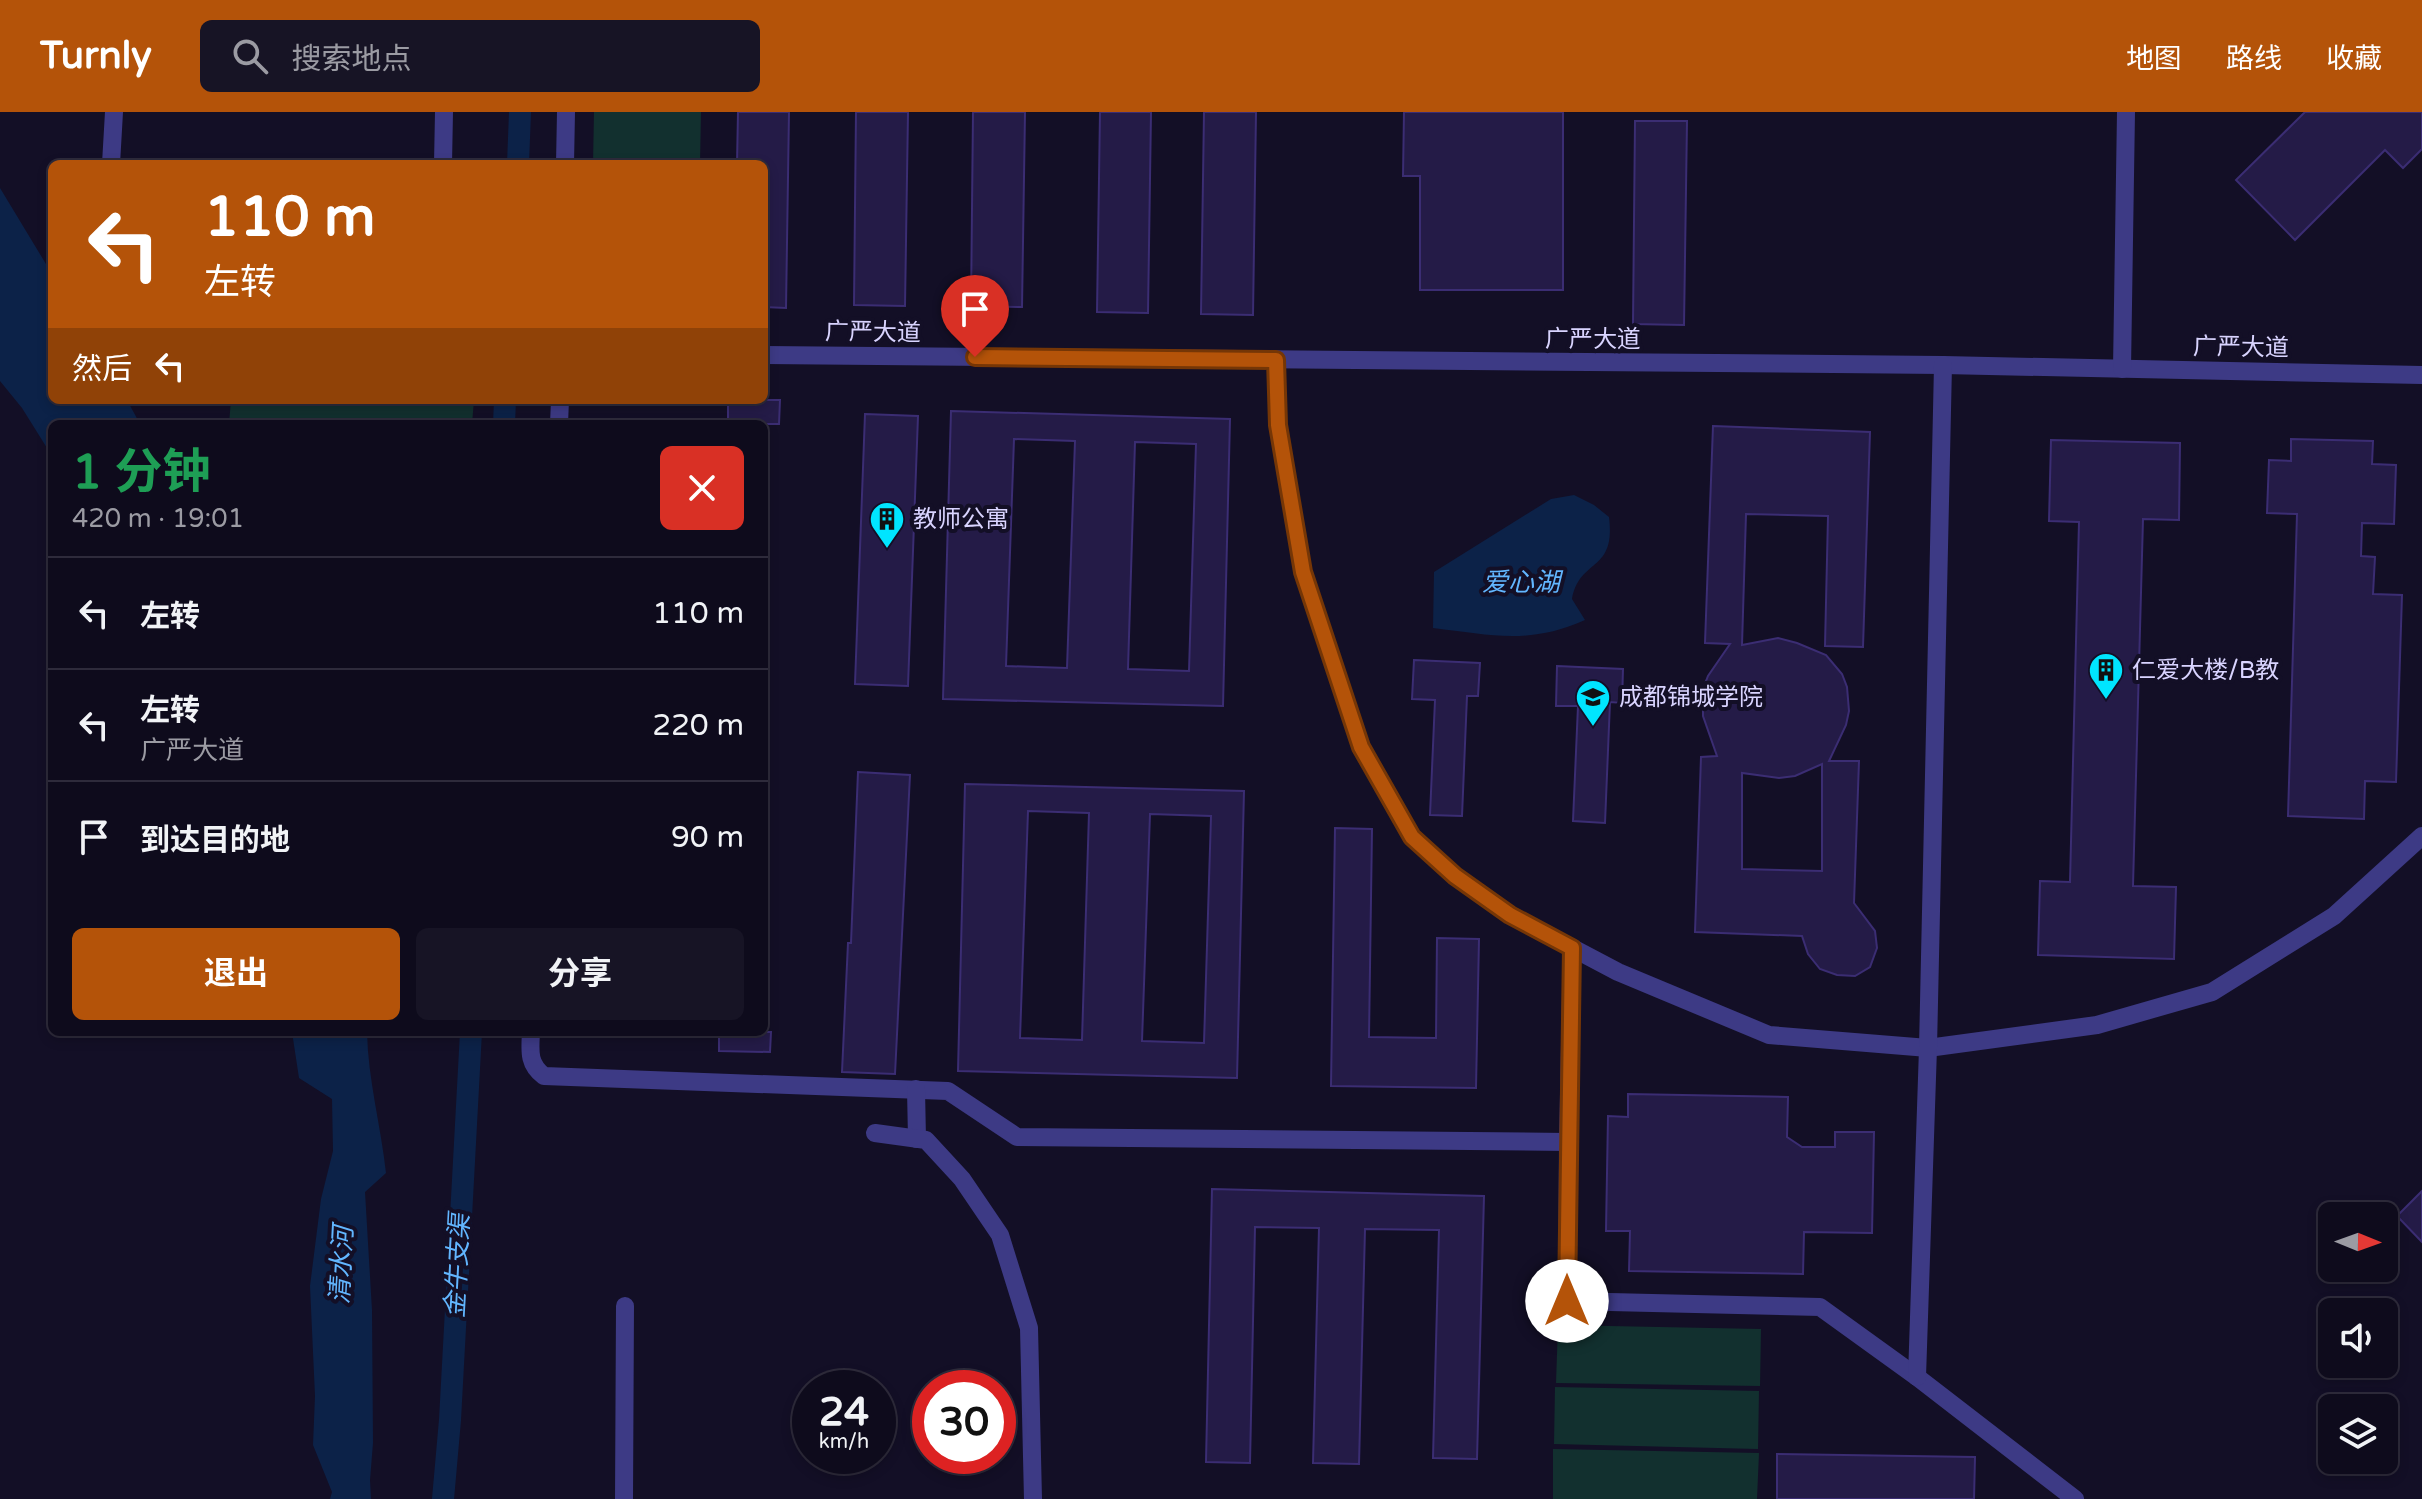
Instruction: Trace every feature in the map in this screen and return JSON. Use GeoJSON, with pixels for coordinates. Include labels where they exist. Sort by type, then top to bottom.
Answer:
{"type":"FeatureCollection","features":[{"type":"Feature","properties":{"kind":"street"},"geometry":{"type":"LineString","coordinates":[[111,160],[114,112]]}},
{"type":"Feature","properties":{"kind":"street"},"geometry":{"type":"LineString","coordinates":[[443,160],[444,112]]}},
{"type":"Feature","properties":{"kind":"street"},"geometry":{"type":"LineString","coordinates":[[565,160],[566,112]]}},
{"type":"Feature","properties":{"kind":"street"},"geometry":{"type":"LineString","coordinates":[[2122,369],[2126,112]]}},
{"type":"Feature","properties":{"kind":"street","name":"广严大道"},"geometry":{"type":"LineString","coordinates":[[768,355],[1943,365],[2422,375]]}},
{"type":"Feature","properties":{"kind":"street"},"geometry":{"type":"LineString","coordinates":[[1276,360],[1278,425],[1303,572],[1361,747],[1412,837],[1455,876],[1510,915],[1618,972],[1769,1035],[1928,1048],[2097,1025],[2212,992],[2334,916],[2422,836]]}},
{"type":"Feature","properties":{"kind":"street"},"geometry":{"type":"LineString","coordinates":[[1917,1377],[1928,1048],[1943,365]]}},
{"type":"Feature","properties":{"kind":"street"},"geometry":{"type":"LineString","coordinates":[[1572,948],[1567,1301],[1820,1307],[1917,1377],[2075,1499]]}},
{"type":"Feature","properties":{"kind":"street"},"geometry":{"type":"LineString","coordinates":[[531,1036],[530,1057],[534,1068],[544,1076],[948,1091],[1017,1137],[1568,1142]]}},
{"type":"Feature","properties":{"kind":"street"},"geometry":{"type":"LineString","coordinates":[[916,1089],[917,1139]]}},
{"type":"Feature","properties":{"kind":"street"},"geometry":{"type":"LineString","coordinates":[[875,1133],[926,1140],[962,1179],[1000,1235],[1029,1328],[1033,1499]]}},
{"type":"Feature","properties":{"kind":"street"},"geometry":{"type":"LineString","coordinates":[[624,1499],[625,1306]]}},
{"type":"Feature","properties":{"kind":"green space"},"geometry":{"type":"Polygon","coordinates":[[[594,112],[701,112],[700,160],[593,160],[594,112]]]}},
{"type":"Feature","properties":{"kind":"green space"},"geometry":{"type":"Polygon","coordinates":[[[231,404],[474,404],[472,420],[229,420],[231,404]]]}},
{"type":"Feature","properties":{"kind":"green space"},"geometry":{"type":"Polygon","coordinates":[[[1558,1325],[1761,1329],[1760,1386],[1556,1383],[1558,1325]]]}},
{"type":"Feature","properties":{"kind":"green space"},"geometry":{"type":"Polygon","coordinates":[[[1555,1387],[1759,1391],[1758,1449],[1554,1444],[1555,1387]]]}},
{"type":"Feature","properties":{"kind":"green space"},"geometry":{"type":"Polygon","coordinates":[[[1553,1449],[1759,1453],[1757,1499],[1553,1499],[1553,1449]]]}},
{"type":"Feature","properties":{"kind":"water"},"geometry":{"type":"Polygon","coordinates":[[[0,188],[48,267],[48,404],[129,404],[138,420],[48,420],[48,450],[22,408],[0,381],[0,188]]]}},
{"type":"Feature","properties":{"kind":"water","name":"爱心湖"},"geometry":{"type":"Polygon","coordinates":[[[1574,495],[1609,517],[1607,548],[1582,576],[1572,599],[1585,620],[1546,633],[1510,636],[1433,628],[1434,572],[1551,499],[1574,495]]]}},
{"type":"Feature","properties":{"kind":"water","name":"清水河"},"geometry":{"type":"Polygon","coordinates":[[[293,1036],[367,1036],[386,1173],[365,1192],[372,1310],[371,1499],[330,1499],[332,1492],[313,1445],[315,1396],[310,1286],[321,1199],[333,1151],[332,1099],[299,1078],[293,1036]]]}},
{"type":"Feature","properties":{"kind":"building"},"geometry":{"type":"Polygon","coordinates":[[[738,112],[789,112],[786,308],[768,307],[768,160],[737,160],[738,112]]]}},
{"type":"Feature","properties":{"kind":"building"},"geometry":{"type":"Polygon","coordinates":[[[856,112],[908,112],[905,306],[854,305],[856,112]]]}},
{"type":"Feature","properties":{"kind":"building"},"geometry":{"type":"Polygon","coordinates":[[[973,112],[1025,112],[1022,307],[971,306],[973,112]]]}},
{"type":"Feature","properties":{"kind":"building"},"geometry":{"type":"Polygon","coordinates":[[[1100,112],[1151,112],[1148,313],[1097,312],[1100,112]]]}},
{"type":"Feature","properties":{"kind":"building"},"geometry":{"type":"Polygon","coordinates":[[[1204,112],[1256,112],[1253,315],[1201,314],[1204,112]]]}},
{"type":"Feature","properties":{"kind":"building"},"geometry":{"type":"Polygon","coordinates":[[[1404,112],[1563,112],[1563,290],[1420,290],[1420,176],[1403,176],[1404,112]]]}},
{"type":"Feature","properties":{"kind":"building"},"geometry":{"type":"Polygon","coordinates":[[[2305,112],[2422,112],[2422,149],[2403,168],[2385,150],[2295,240],[2236,180],[2305,112]]]}},
{"type":"Feature","properties":{"kind":"building"},"geometry":{"type":"Polygon","coordinates":[[[1635,121],[1687,121],[1684,325],[1633,324],[1635,121]]]}},
{"type":"Feature","properties":{"kind":"building"},"geometry":{"type":"Polygon","coordinates":[[[768,400],[780,400],[779,424],[768,424],[768,420],[728,420],[728,404],[768,404],[768,400]]]}},
{"type":"Feature","properties":{"kind":"building"},"geometry":{"type":"Polygon","coordinates":[[[951,411],[1230,419],[1223,706],[943,699],[951,411]],[[1014,439],[1006,666],[1067,668],[1075,441],[1014,439]],[[1135,442],[1128,669],[1189,671],[1196,444],[1135,442]]]}},
{"type":"Feature","properties":{"kind":"building","name":"教师公寓"},"geometry":{"type":"Polygon","coordinates":[[[865,414],[918,416],[908,686],[855,684],[865,414]]]}},
{"type":"Feature","properties":{"kind":"building"},"geometry":{"type":"Polygon","coordinates":[[[1713,426],[1870,432],[1863,647],[1825,646],[1828,516],[1746,514],[1742,645],[1778,638],[1797,643],[1826,655],[1842,674],[1847,687],[1849,711],[1846,725],[1829,761],[1859,761],[1854,903],[1875,931],[1877,948],[1870,967],[1855,976],[1837,975],[1820,969],[1808,954],[1802,936],[1695,932],[1701,757],[1717,756],[1703,716],[1703,689],[1708,676],[1730,644],[1705,643],[1713,426]],[[1822,764],[1795,776],[1779,778],[1742,773],[1742,869],[1822,871],[1822,764]]]}},
{"type":"Feature","properties":{"kind":"building"},"geometry":{"type":"Polygon","coordinates":[[[2291,439],[2373,441],[2372,464],[2396,465],[2394,524],[2362,523],[2361,556],[2375,557],[2373,594],[2402,595],[2396,782],[2365,781],[2364,819],[2288,816],[2297,514],[2267,513],[2269,460],[2291,461],[2291,439]]]}},
{"type":"Feature","properties":{"kind":"building","name":"仁爱大楼/B教"},"geometry":{"type":"Polygon","coordinates":[[[2051,440],[2180,443],[2179,520],[2143,519],[2133,886],[2176,887],[2174,959],[2038,955],[2040,881],[2070,882],[2079,522],[2049,521],[2051,440]]]}},
{"type":"Feature","properties":{"kind":"building"},"geometry":{"type":"Polygon","coordinates":[[[1414,660],[1480,663],[1478,696],[1467,696],[1462,816],[1430,815],[1435,700],[1412,699],[1414,660]]]}},
{"type":"Feature","properties":{"kind":"building"},"geometry":{"type":"Polygon","coordinates":[[[1557,666],[1623,669],[1622,703],[1610,702],[1605,823],[1573,821],[1578,706],[1556,706],[1557,666]]]}},
{"type":"Feature","properties":{"kind":"building"},"geometry":{"type":"Polygon","coordinates":[[[858,772],[910,775],[895,1074],[842,1072],[858,772]]]}},
{"type":"Feature","properties":{"kind":"building"},"geometry":{"type":"Polygon","coordinates":[[[965,784],[1244,791],[1237,1078],[958,1071],[965,784]],[[1028,811],[1020,1038],[1082,1040],[1089,813],[1028,811]],[[1150,814],[1142,1041],[1204,1043],[1211,816],[1150,814]]]}},
{"type":"Feature","properties":{"kind":"building"},"geometry":{"type":"Polygon","coordinates":[[[1335,828],[1372,829],[1369,1037],[1436,1038],[1437,938],[1479,939],[1476,1088],[1331,1086],[1335,828]]]}},
{"type":"Feature","properties":{"kind":"building"},"geometry":{"type":"Polygon","coordinates":[[[771,1032],[770,1052],[719,1051],[719,1036],[768,1036],[771,1032]]]}},
{"type":"Feature","properties":{"kind":"building"},"geometry":{"type":"Polygon","coordinates":[[[1628,1094],[1788,1097],[1787,1137],[1802,1147],[1835,1147],[1835,1132],[1874,1132],[1872,1233],[1804,1232],[1803,1274],[1629,1271],[1630,1231],[1606,1231],[1608,1116],[1628,1117],[1628,1094]]]}},
{"type":"Feature","properties":{"kind":"building"},"geometry":{"type":"Polygon","coordinates":[[[1212,1189],[1484,1196],[1477,1459],[1433,1458],[1439,1230],[1365,1229],[1359,1464],[1313,1463],[1319,1228],[1255,1227],[1250,1463],[1206,1462],[1212,1189]]]}},
{"type":"Feature","properties":{"kind":"building"},"geometry":{"type":"Polygon","coordinates":[[[2422,1191],[2422,1242],[2398,1217],[2422,1191]]]}},
{"type":"Feature","properties":{"kind":"building"},"geometry":{"type":"Polygon","coordinates":[[[1777,1454],[1975,1457],[1974,1499],[1777,1499],[1777,1454]]]}},
{"type":"Feature","properties":{"kind":"waterway","name":"金牛支渠"},"geometry":{"type":"LineString","coordinates":[[518,160],[520,112]]}},
{"type":"Feature","properties":{"kind":"waterway","name":"金牛支渠"},"geometry":{"type":"LineString","coordinates":[[504,420],[505,404]]}},
{"type":"Feature","properties":{"kind":"waterway","name":"金牛支渠"},"geometry":{"type":"LineString","coordinates":[[443,1499],[471,1036]]}},
{"type":"Feature","properties":{"kind":"place","name":"教师公寓"},"geometry":{"type":"Point","coordinates":[887,550]}},
{"type":"Feature","properties":{"kind":"place","name":"仁爱大楼/B教"},"geometry":{"type":"Point","coordinates":[2106,701]}},
{"type":"Feature","properties":{"kind":"place","name":"成都锦城学院"},"geometry":{"type":"Point","coordinates":[1593,728]}},
{"type":"Feature","properties":{"kind":"route"},"geometry":{"type":"LineString","coordinates":[[975,357],[1276,360],[1278,425],[1303,572],[1361,747],[1412,837],[1455,876],[1510,915],[1572,948],[1567,1301]]}}]}
